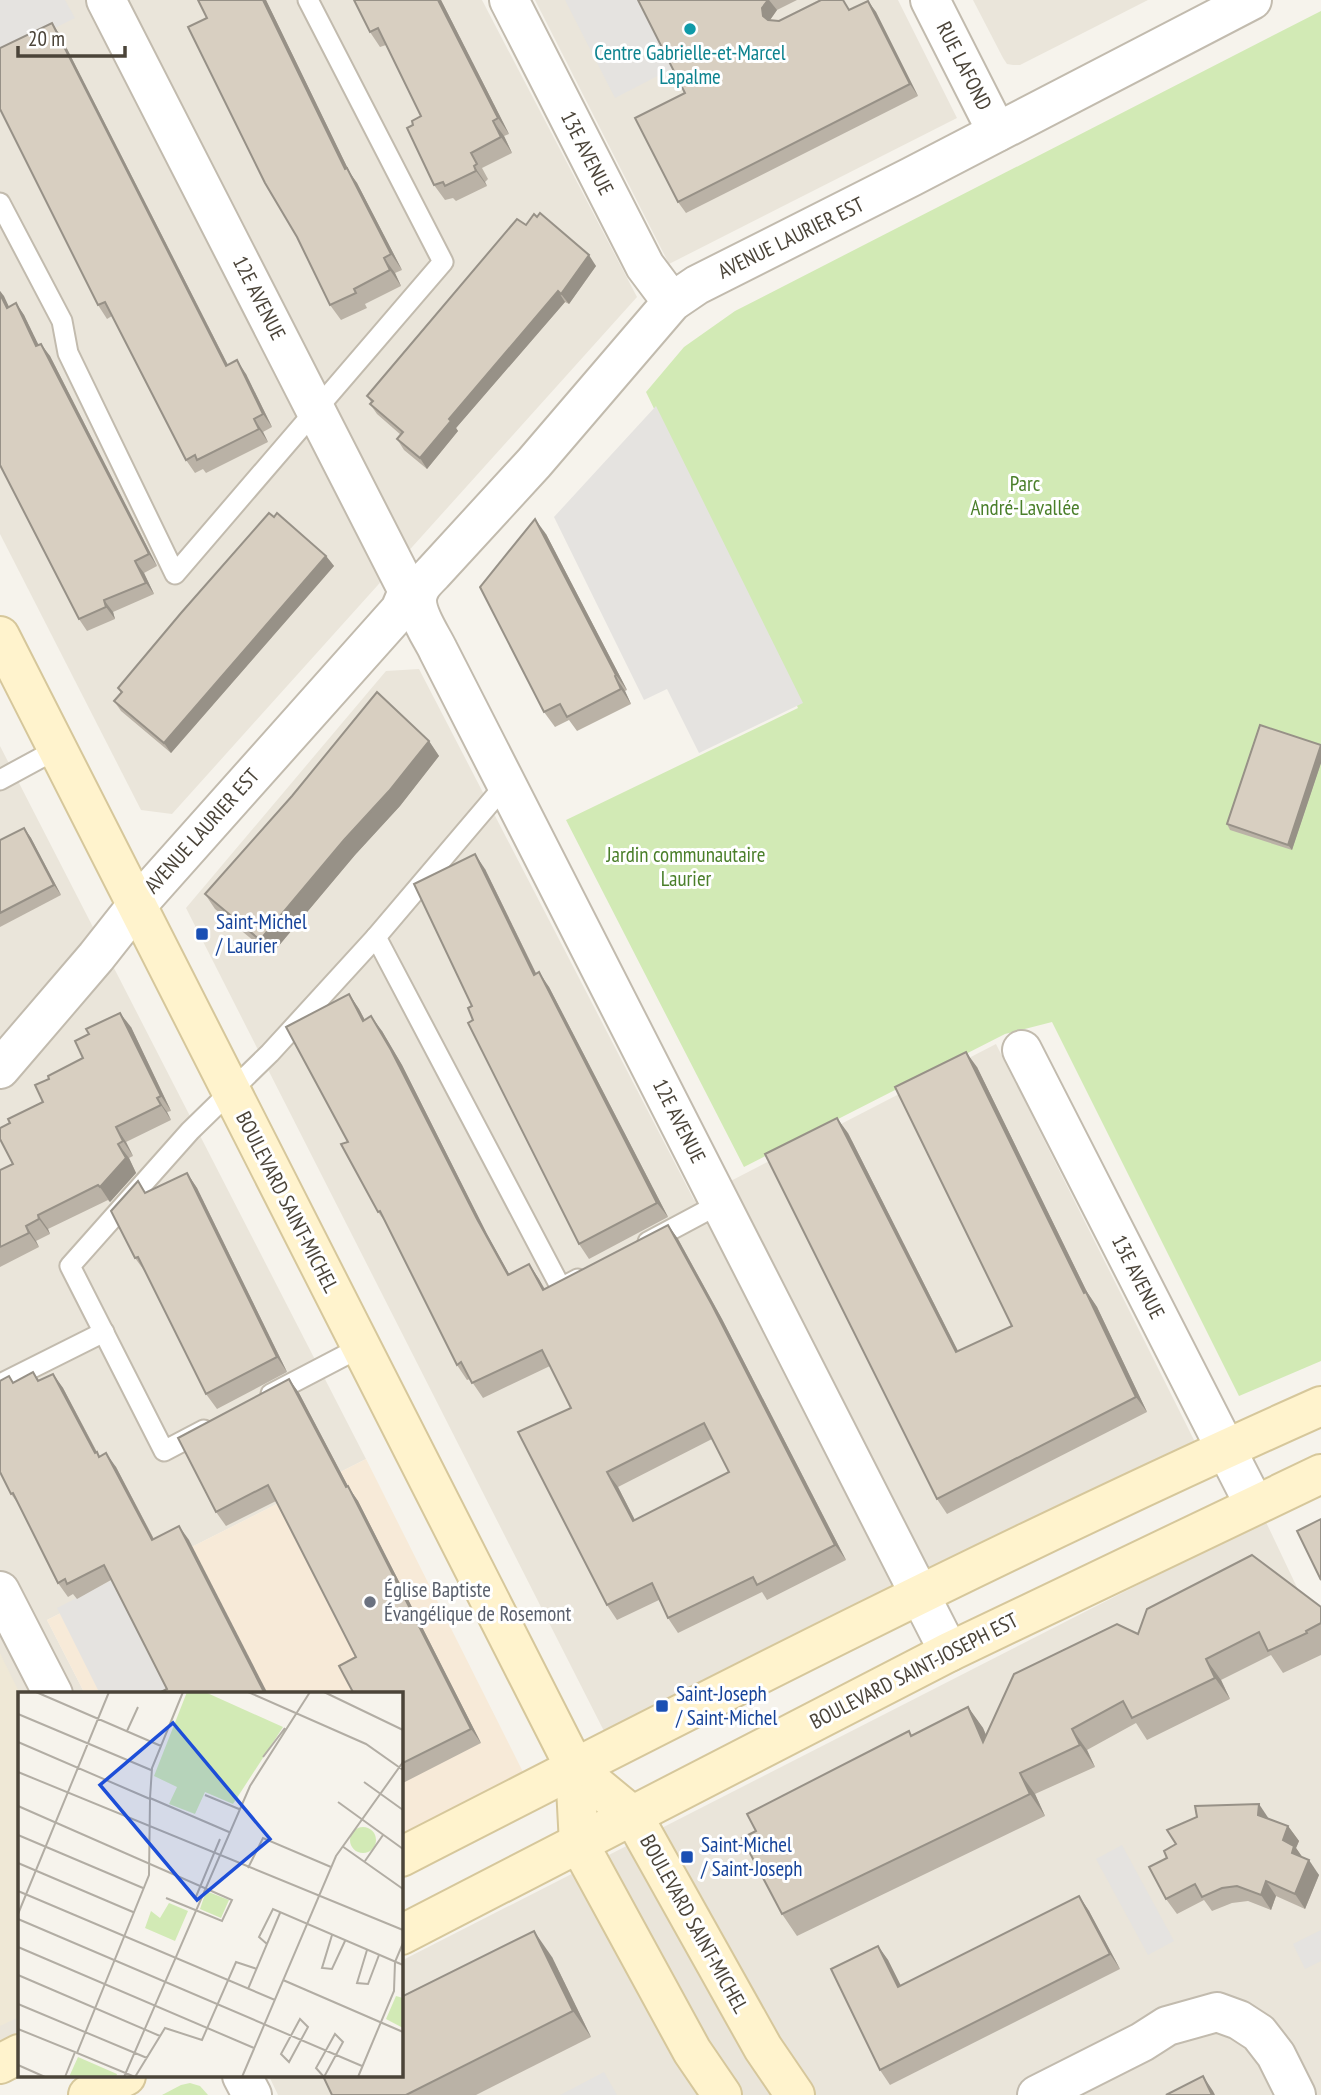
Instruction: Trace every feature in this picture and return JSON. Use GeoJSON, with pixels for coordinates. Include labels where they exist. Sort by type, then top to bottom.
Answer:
{"type":"FeatureCollection","features":[{"type":"Feature","properties":{"kind":"main road","name":"BOULEVARD SAINT-MICHEL"},"geometry":{"type":"LineString","coordinates":[[0,636],[575,1768],[633,1816],[763,2048],[795,2095]]}},
{"type":"Feature","properties":{"kind":"main road"},"geometry":{"type":"LineString","coordinates":[[402,1856],[920,1595],[1321,1406]]}},
{"type":"Feature","properties":{"kind":"main road","name":"BOULEVARD SAINT-JOSEPH EST"},"geometry":{"type":"LineString","coordinates":[[402,1935],[949,1651],[1321,1474]]}},
{"type":"Feature","properties":{"kind":"main road","name":"BOULEVARD SAINT-MICHEL"},"geometry":{"type":"LineString","coordinates":[[575,1768],[579,1844],[692,2051],[722,2095]]}},
{"type":"Feature","properties":{"kind":"main road"},"geometry":{"type":"LineString","coordinates":[[0,2064],[18,2055]]}},
{"type":"Feature","properties":{"kind":"main road"},"geometry":{"type":"LineString","coordinates":[[88,2095],[122,2078]]}},
{"type":"Feature","properties":{"kind":"street","name":"12E AVENUE"},"geometry":{"type":"LineString","coordinates":[[106,0],[407,586],[417,598],[419,609],[506,784],[949,1651]]}},
{"type":"Feature","properties":{"kind":"street","name":"13E AVENUE"},"geometry":{"type":"LineString","coordinates":[[509,0],[645,266],[672,302]]}},
{"type":"Feature","properties":{"kind":"street","name":"RUE LAFOND"},"geometry":{"type":"LineString","coordinates":[[930,0],[998,132]]}},
{"type":"Feature","properties":{"kind":"street","name":"AVENUE LAURIER EST"},"geometry":{"type":"LineString","coordinates":[[0,1069],[137,905],[401,610],[413,593],[534,463],[672,302],[697,285],[1252,0]]}},
{"type":"Feature","properties":{"kind":"street","name":"13E AVENUE"},"geometry":{"type":"LineString","coordinates":[[1022,1050],[1254,1504]]}},
{"type":"Feature","properties":{"kind":"street"},"geometry":{"type":"LineString","coordinates":[[0,1591],[52,1692]]}},
{"type":"Feature","properties":{"kind":"street"},"geometry":{"type":"LineString","coordinates":[[1044,2093],[1142,2042],[1167,2025],[1217,2012],[1238,2020],[1259,2033],[1276,2055],[1296,2095]]}},
{"type":"Feature","properties":{"kind":"street"},"geometry":{"type":"LineString","coordinates":[[243,2078],[252,2095]]}},
{"type":"Feature","properties":{"kind":"lane"},"geometry":{"type":"LineString","coordinates":[[0,203],[62,321],[68,353],[175,574],[443,261],[308,0]]}},
{"type":"Feature","properties":{"kind":"lane"},"geometry":{"type":"LineString","coordinates":[[0,780],[57,749]]}},
{"type":"Feature","properties":{"kind":"lane"},"geometry":{"type":"LineString","coordinates":[[222,1420],[164,1451],[70,1266],[190,1131],[270,1053],[376,937],[506,784]]}},
{"type":"Feature","properties":{"kind":"lane"},"geometry":{"type":"LineString","coordinates":[[376,937],[561,1288],[597,1268]]}},
{"type":"Feature","properties":{"kind":"lane"},"geometry":{"type":"LineString","coordinates":[[634,1249],[721,1203]]}},
{"type":"Feature","properties":{"kind":"lane"},"geometry":{"type":"LineString","coordinates":[[0,1384],[104,1332]]}},
{"type":"Feature","properties":{"kind":"lane"},"geometry":{"type":"LineString","coordinates":[[256,1402],[361,1347]]}},
{"type":"Feature","properties":{"kind":"shaded area"},"geometry":{"type":"Polygon","coordinates":[[[0,0],[482,0],[637,297],[172,814],[141,810],[0,534],[0,0]]]}},
{"type":"Feature","properties":{"kind":"shaded area"},"geometry":{"type":"Polygon","coordinates":[[[0,0],[65,0],[75,18],[0,55],[0,0]]]}},
{"type":"Feature","properties":{"kind":"shaded area"},"geometry":{"type":"Polygon","coordinates":[[[535,0],[898,0],[957,118],[669,264],[535,0]]]}},
{"type":"Feature","properties":{"kind":"shaded area"},"geometry":{"type":"Polygon","coordinates":[[[565,0],[643,0],[677,66],[615,98],[565,0]]]}},
{"type":"Feature","properties":{"kind":"shaded area"},"geometry":{"type":"Polygon","coordinates":[[[973,0],[1148,0],[1020,65],[1013,65],[1007,64],[1003,58],[973,0]]]}},
{"type":"Feature","properties":{"kind":"shaded area"},"geometry":{"type":"Polygon","coordinates":[[[656,406],[803,703],[699,753],[667,689],[644,700],[554,517],[656,406]]]}},
{"type":"Feature","properties":{"kind":"shaded area"},"geometry":{"type":"Polygon","coordinates":[[[419,669],[694,1200],[996,1044],[1195,1442],[606,1735],[186,908],[386,671],[419,669]]]}},
{"type":"Feature","properties":{"kind":"shaded area"},"geometry":{"type":"Polygon","coordinates":[[[0,746],[366,1459],[47,1620],[84,1692],[18,1692],[18,2034],[0,2043],[0,746]]]}},
{"type":"Feature","properties":{"kind":"shaded area"},"geometry":{"type":"Polygon","coordinates":[[[366,1459],[525,1776],[402,1839],[402,1692],[84,1692],[47,1620],[366,1459]]]}},
{"type":"Feature","properties":{"kind":"shaded area"},"geometry":{"type":"Polygon","coordinates":[[[1265,1520],[1321,1638],[1321,2095],[278,2095],[270,2078],[402,2078],[402,1960],[1265,1520]]]}},
{"type":"Feature","properties":{"kind":"shaded area"},"geometry":{"type":"Polygon","coordinates":[[[114,1579],[171,1692],[99,1692],[57,1608],[114,1579]]]}},
{"type":"Feature","properties":{"kind":"shaded area"},"geometry":{"type":"Polygon","coordinates":[[[0,1653],[19,1692],[18,2017],[0,2026],[0,1653]]]}},
{"type":"Feature","properties":{"kind":"shaded area"},"geometry":{"type":"Polygon","coordinates":[[[1122,1845],[1174,1941],[1148,1955],[1096,1859],[1122,1845]]]}},
{"type":"Feature","properties":{"kind":"shaded area"},"geometry":{"type":"Polygon","coordinates":[[[1321,1930],[1321,1961],[1305,1969],[1293,1944],[1321,1930]]]}},
{"type":"Feature","properties":{"kind":"shaded area"},"geometry":{"type":"Polygon","coordinates":[[[604,2072],[617,2095],[560,2095],[604,2072]]]}},
{"type":"Feature","properties":{"kind":"green space","name":"Parc André-Lavallée"},"geometry":{"type":"Polygon","coordinates":[[[1321,11],[1321,1361],[1239,1396],[1052,1022],[1005,1034],[744,1167],[566,820],[798,708],[646,392],[684,347],[735,311],[1321,11]]]}},
{"type":"Feature","properties":{"kind":"green space"},"geometry":{"type":"Polygon","coordinates":[[[190,2083],[200,2086],[208,2095],[162,2095],[181,2085],[190,2083]]]}},
{"type":"Feature","properties":{"kind":"building"},"geometry":{"type":"Polygon","coordinates":[[[198,0],[263,0],[345,169],[347,168],[391,254],[384,258],[390,270],[354,289],[356,293],[330,305],[297,237],[265,183],[188,27],[207,18],[198,0]]]}},
{"type":"Feature","properties":{"kind":"building"},"geometry":{"type":"Polygon","coordinates":[[[354,0],[438,0],[498,118],[493,121],[501,137],[471,153],[477,164],[474,166],[476,171],[445,186],[443,182],[434,185],[407,128],[421,116],[378,28],[370,32],[354,0]]]}},
{"type":"Feature","properties":{"kind":"building"},"geometry":{"type":"Polygon","coordinates":[[[638,0],[768,0],[762,8],[763,16],[768,20],[779,21],[821,0],[843,0],[849,10],[868,1],[910,84],[678,202],[635,118],[685,93],[638,0]]]}},
{"type":"Feature","properties":{"kind":"building"},"geometry":{"type":"Polygon","coordinates":[[[52,23],[226,366],[237,360],[263,414],[254,419],[259,429],[197,460],[195,455],[186,460],[105,302],[98,305],[0,109],[0,48],[52,23]]]}},
{"type":"Feature","properties":{"kind":"building"},"geometry":{"type":"Polygon","coordinates":[[[540,213],[589,255],[561,294],[558,291],[449,419],[451,421],[420,458],[397,439],[403,432],[370,404],[373,401],[367,396],[517,219],[526,225],[534,214],[537,217],[540,213]]]}},
{"type":"Feature","properties":{"kind":"building"},"geometry":{"type":"Polygon","coordinates":[[[0,294],[7,308],[16,303],[36,346],[41,344],[149,554],[135,561],[146,583],[104,600],[106,607],[79,619],[0,465],[0,294]]]}},
{"type":"Feature","properties":{"kind":"building"},"geometry":{"type":"Polygon","coordinates":[[[269,513],[274,517],[277,513],[326,556],[164,743],[114,701],[122,692],[118,688],[269,513]]]}},
{"type":"Feature","properties":{"kind":"building"},"geometry":{"type":"Polygon","coordinates":[[[535,519],[621,689],[567,717],[560,704],[544,712],[480,587],[535,519]]]}},
{"type":"Feature","properties":{"kind":"building"},"geometry":{"type":"Polygon","coordinates":[[[377,692],[429,741],[260,940],[205,894],[292,796],[377,692]]]}},
{"type":"Feature","properties":{"kind":"building"},"geometry":{"type":"Polygon","coordinates":[[[1260,725],[1321,745],[1288,845],[1227,824],[1260,725]]]}},
{"type":"Feature","properties":{"kind":"building"},"geometry":{"type":"Polygon","coordinates":[[[24,828],[54,885],[0,913],[0,840],[24,828]]]}},
{"type":"Feature","properties":{"kind":"building"},"geometry":{"type":"Polygon","coordinates":[[[475,854],[534,975],[539,972],[657,1203],[579,1244],[468,1023],[473,1020],[468,1008],[472,1006],[414,884],[475,854]]]}},
{"type":"Feature","properties":{"kind":"building"},"geometry":{"type":"Polygon","coordinates":[[[349,994],[363,1021],[371,1016],[508,1275],[529,1264],[543,1290],[668,1225],[835,1545],[757,1585],[753,1577],[668,1618],[652,1583],[607,1605],[518,1432],[571,1408],[542,1350],[472,1383],[461,1362],[457,1365],[380,1211],[378,1212],[341,1144],[348,1142],[286,1027],[349,994]],[[704,1423],[607,1472],[633,1521],[729,1472],[704,1423]]]}},
{"type":"Feature","properties":{"kind":"building"},"geometry":{"type":"Polygon","coordinates":[[[120,1013],[161,1096],[157,1098],[161,1105],[116,1127],[123,1141],[118,1144],[126,1158],[100,1187],[98,1185],[38,1215],[39,1219],[26,1226],[29,1233],[0,1247],[0,1170],[13,1164],[0,1139],[0,1128],[10,1123],[8,1119],[43,1102],[35,1085],[83,1058],[75,1041],[89,1034],[86,1029],[120,1013]]]}},
{"type":"Feature","properties":{"kind":"building"},"geometry":{"type":"Polygon","coordinates":[[[966,1052],[1136,1397],[937,1499],[765,1154],[837,1118],[956,1352],[1012,1326],[895,1087],[966,1052]]]}},
{"type":"Feature","properties":{"kind":"building"},"geometry":{"type":"Polygon","coordinates":[[[187,1173],[277,1357],[206,1394],[138,1257],[135,1258],[111,1211],[138,1181],[145,1193],[187,1173]]]}},
{"type":"Feature","properties":{"kind":"building"},"geometry":{"type":"Polygon","coordinates":[[[33,1372],[38,1381],[53,1374],[95,1453],[97,1452],[99,1457],[106,1453],[152,1540],[179,1526],[264,1692],[161,1692],[167,1689],[104,1565],[67,1584],[65,1579],[58,1583],[0,1472],[0,1381],[9,1376],[13,1383],[33,1372]]]}},
{"type":"Feature","properties":{"kind":"building"},"geometry":{"type":"Polygon","coordinates":[[[289,1379],[346,1487],[348,1486],[471,1729],[402,1764],[402,1692],[353,1692],[339,1666],[356,1657],[268,1485],[216,1512],[178,1438],[289,1379]]]}},
{"type":"Feature","properties":{"kind":"building"},"geometry":{"type":"Polygon","coordinates":[[[1321,1519],[1321,1580],[1297,1531],[1321,1519]]]}},
{"type":"Feature","properties":{"kind":"building"},"geometry":{"type":"Polygon","coordinates":[[[1252,1555],[1321,1607],[1321,1623],[1306,1631],[1307,1633],[1268,1651],[1259,1632],[1206,1659],[1215,1678],[1132,1718],[1123,1701],[1072,1729],[1080,1745],[1020,1773],[1030,1794],[782,1914],[742,1838],[756,1831],[747,1814],[909,1731],[911,1736],[968,1707],[983,1742],[1014,1674],[1117,1624],[1138,1634],[1147,1609],[1252,1555]]]}},
{"type":"Feature","properties":{"kind":"building"},"geometry":{"type":"Polygon","coordinates":[[[1259,1804],[1258,1815],[1288,1826],[1283,1840],[1294,1846],[1292,1853],[1309,1860],[1295,1894],[1266,1881],[1261,1895],[1237,1886],[1222,1888],[1202,1897],[1195,1884],[1166,1899],[1149,1867],[1167,1858],[1164,1851],[1176,1844],[1167,1830],[1197,1817],[1195,1806],[1259,1804]]]}},
{"type":"Feature","properties":{"kind":"building"},"geometry":{"type":"Polygon","coordinates":[[[1079,1896],[1110,1954],[880,2070],[831,1969],[878,1946],[898,1987],[1079,1896]]]}},
{"type":"Feature","properties":{"kind":"building"},"geometry":{"type":"Polygon","coordinates":[[[534,1931],[573,2011],[406,2095],[332,2095],[324,2078],[402,2078],[402,1997],[534,1931]]]}},
{"type":"Feature","properties":{"kind":"building"},"geometry":{"type":"Polygon","coordinates":[[[1203,2076],[1212,2095],[1166,2095],[1203,2076]]]}},
{"type":"Feature","properties":{"kind":"place","name":"Centre Gabrielle-et-Marcel Lapalme"},"geometry":{"type":"Point","coordinates":[690,29]}},
{"type":"Feature","properties":{"kind":"place","name":"Saint-Michel / Laurier"},"geometry":{"type":"Point","coordinates":[202,934]}},
{"type":"Feature","properties":{"kind":"place","name":"Église Baptiste Évangélique de Rosemont"},"geometry":{"type":"Point","coordinates":[370,1602]}},
{"type":"Feature","properties":{"kind":"place","name":"Saint-Joseph / Saint-Michel"},"geometry":{"type":"Point","coordinates":[662,1706]}},
{"type":"Feature","properties":{"kind":"place","name":"Saint-Michel / Saint-Joseph"},"geometry":{"type":"Point","coordinates":[687,1857]}},
{"type":"Feature","properties":{"kind":"park label","name":"Jardin communautaire Laurier"},"geometry":{"type":"Point","coordinates":[686,867]}}]}
